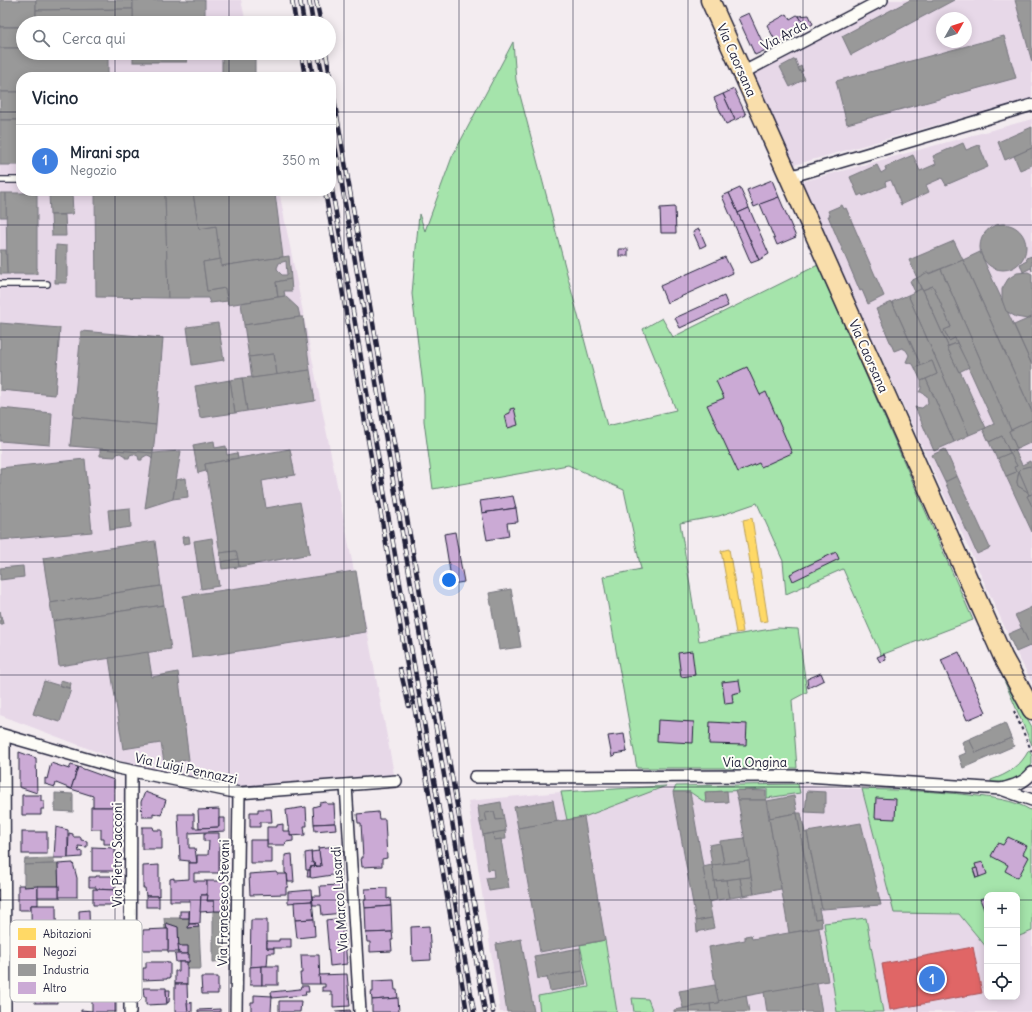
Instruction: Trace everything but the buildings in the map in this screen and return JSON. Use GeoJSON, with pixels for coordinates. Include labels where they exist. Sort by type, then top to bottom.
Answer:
{"type":"FeatureCollection","features":[{"type":"Feature","properties":{"kind":"main road","name":"Via Caorsana"},"geometry":{"type":"LineString","coordinates":[[710,0],[1003,657],[1032,710]]}},
{"type":"Feature","properties":{"kind":"street","name":"Via Arda"},"geometry":{"type":"LineString","coordinates":[[742,73],[882,0]]}},
{"type":"Feature","properties":{"kind":"street"},"geometry":{"type":"LineString","coordinates":[[789,178],[1032,105]]}},
{"type":"Feature","properties":{"kind":"street"},"geometry":{"type":"LineString","coordinates":[[2,735],[2,999],[6,1012]]}},
{"type":"Feature","properties":{"kind":"street","name":"Via Luigi Pennazzi"},"geometry":{"type":"LineString","coordinates":[[2,735],[131,771],[239,794],[396,781]]}},
{"type":"Feature","properties":{"kind":"street","name":"Via Pietro Sacconi"},"geometry":{"type":"LineString","coordinates":[[130,920],[131,771]]}},
{"type":"Feature","properties":{"kind":"street"},"geometry":{"type":"LineString","coordinates":[[1001,789],[1016,785],[1028,778],[1032,773]]}},
{"type":"Feature","properties":{"kind":"street","name":"Via Ongina"},"geometry":{"type":"LineString","coordinates":[[475,776],[807,776],[1001,789],[1032,800]]}},
{"type":"Feature","properties":{"kind":"street","name":"Via Marco Lusardi"},"geometry":{"type":"LineString","coordinates":[[346,785],[360,1012]]}},
{"type":"Feature","properties":{"kind":"street","name":"Via Francesco Stevani"},"geometry":{"type":"LineString","coordinates":[[236,1012],[239,794]]}},
{"type":"Feature","properties":{"kind":"street","name":"Via Pietro Sacconi"},"geometry":{"type":"LineString","coordinates":[[130,1002],[130,1012]]}},
{"type":"Feature","properties":{"kind":"lane"},"geometry":{"type":"LineString","coordinates":[[0,180],[16,180]]}},
{"type":"Feature","properties":{"kind":"lane"},"geometry":{"type":"LineString","coordinates":[[0,284],[47,284]]}},
{"type":"Feature","properties":{"kind":"shaded area"},"geometry":{"type":"Polygon","coordinates":[[[0,0],[241,0],[244,16],[16,16],[16,60],[253,60],[255,72],[16,72],[16,196],[280,196],[354,571],[356,571],[394,774],[241,787],[129,764],[0,715],[0,0]]]}},
{"type":"Feature","properties":{"kind":"shaded area"},"geometry":{"type":"Polygon","coordinates":[[[887,0],[1032,0],[1032,98],[794,165],[751,76],[887,0]]]}},
{"type":"Feature","properties":{"kind":"shaded area"},"geometry":{"type":"Polygon","coordinates":[[[1032,119],[1032,682],[1017,654],[801,182],[1032,119]]]}},
{"type":"Feature","properties":{"kind":"shaded area"},"geometry":{"type":"Polygon","coordinates":[[[798,784],[862,789],[894,912],[959,914],[984,944],[984,1000],[1020,1000],[1020,936],[1032,931],[1032,1012],[883,1012],[866,918],[824,924],[837,1012],[500,1012],[468,801],[561,792],[666,786],[798,784]]]}},
{"type":"Feature","properties":{"kind":"green space"},"geometry":{"type":"Polygon","coordinates":[[[513,42],[516,80],[607,426],[676,410],[643,329],[662,318],[673,337],[818,265],[973,620],[881,655],[843,569],[786,594],[783,561],[757,503],[719,516],[680,523],[699,641],[777,628],[798,629],[807,692],[792,700],[797,768],[637,768],[603,577],[641,569],[624,490],[568,465],[433,489],[424,421],[424,394],[412,294],[419,214],[425,231],[452,157],[513,42]]]}},
{"type":"Feature","properties":{"kind":"green space"},"geometry":{"type":"Polygon","coordinates":[[[1000,671],[1032,727],[1032,745],[1000,671]]]}},
{"type":"Feature","properties":{"kind":"green space"},"geometry":{"type":"Polygon","coordinates":[[[1029,750],[1032,756],[1032,764],[1024,774],[1009,781],[991,782],[991,780],[1003,775],[1018,765],[1029,750]]]}},
{"type":"Feature","properties":{"kind":"green space"},"geometry":{"type":"Polygon","coordinates":[[[798,784],[800,793],[767,798],[767,789],[706,792],[706,803],[690,792],[673,792],[676,786],[798,784]]]}},
{"type":"Feature","properties":{"kind":"green space"},"geometry":{"type":"Polygon","coordinates":[[[666,786],[584,817],[567,820],[561,792],[666,786]]]}},
{"type":"Feature","properties":{"kind":"green space"},"geometry":{"type":"Polygon","coordinates":[[[862,789],[930,792],[986,797],[1010,801],[1032,811],[1032,931],[1020,936],[1020,892],[984,892],[984,944],[959,914],[894,913],[862,789]]]}},
{"type":"Feature","properties":{"kind":"green space"},"geometry":{"type":"Polygon","coordinates":[[[866,918],[883,1012],[837,1012],[824,923],[866,918]]]}},
{"type":"Feature","properties":{"kind":"green space"},"geometry":{"type":"Polygon","coordinates":[[[605,940],[617,1012],[540,1012],[538,996],[589,987],[580,945],[605,940]]]}},
{"type":"Feature","properties":{"kind":"green space"},"geometry":{"type":"Polygon","coordinates":[[[632,998],[648,999],[653,1012],[634,1012],[632,998]]]}},
{"type":"Feature","properties":{"kind":"railway"},"geometry":{"type":"LineString","coordinates":[[292,0],[295,16]]}},
{"type":"Feature","properties":{"kind":"railway"},"geometry":{"type":"LineString","coordinates":[[300,0],[303,16]]}},
{"type":"Feature","properties":{"kind":"railway"},"geometry":{"type":"LineString","coordinates":[[309,0],[312,16]]}},
{"type":"Feature","properties":{"kind":"railway"},"geometry":{"type":"LineString","coordinates":[[316,0],[319,16]]}},
{"type":"Feature","properties":{"kind":"railway"},"geometry":{"type":"LineString","coordinates":[[302,60],[304,72]]}},
{"type":"Feature","properties":{"kind":"railway"},"geometry":{"type":"LineString","coordinates":[[310,60],[312,72]]}},
{"type":"Feature","properties":{"kind":"railway"},"geometry":{"type":"LineString","coordinates":[[319,60],[322,72]]}},
{"type":"Feature","properties":{"kind":"railway"},"geometry":{"type":"LineString","coordinates":[[327,60],[329,72]]}},
{"type":"Feature","properties":{"kind":"railway"},"geometry":{"type":"LineString","coordinates":[[336,111],[493,1012]]}},
{"type":"Feature","properties":{"kind":"railway"},"geometry":{"type":"LineString","coordinates":[[336,151],[485,1012]]}},
{"type":"Feature","properties":{"kind":"railway"},"geometry":{"type":"LineString","coordinates":[[326,196],[467,1012]]}},
{"type":"Feature","properties":{"kind":"railway"},"geometry":{"type":"LineString","coordinates":[[333,196],[474,1012]]}},
{"type":"Feature","properties":{"kind":"railway"},"geometry":{"type":"LineString","coordinates":[[400,669],[409,706]]}},
{"type":"Feature","properties":{"kind":"place","name":"Mirani spa"},"geometry":{"type":"Point","coordinates":[932,979]}}]}
